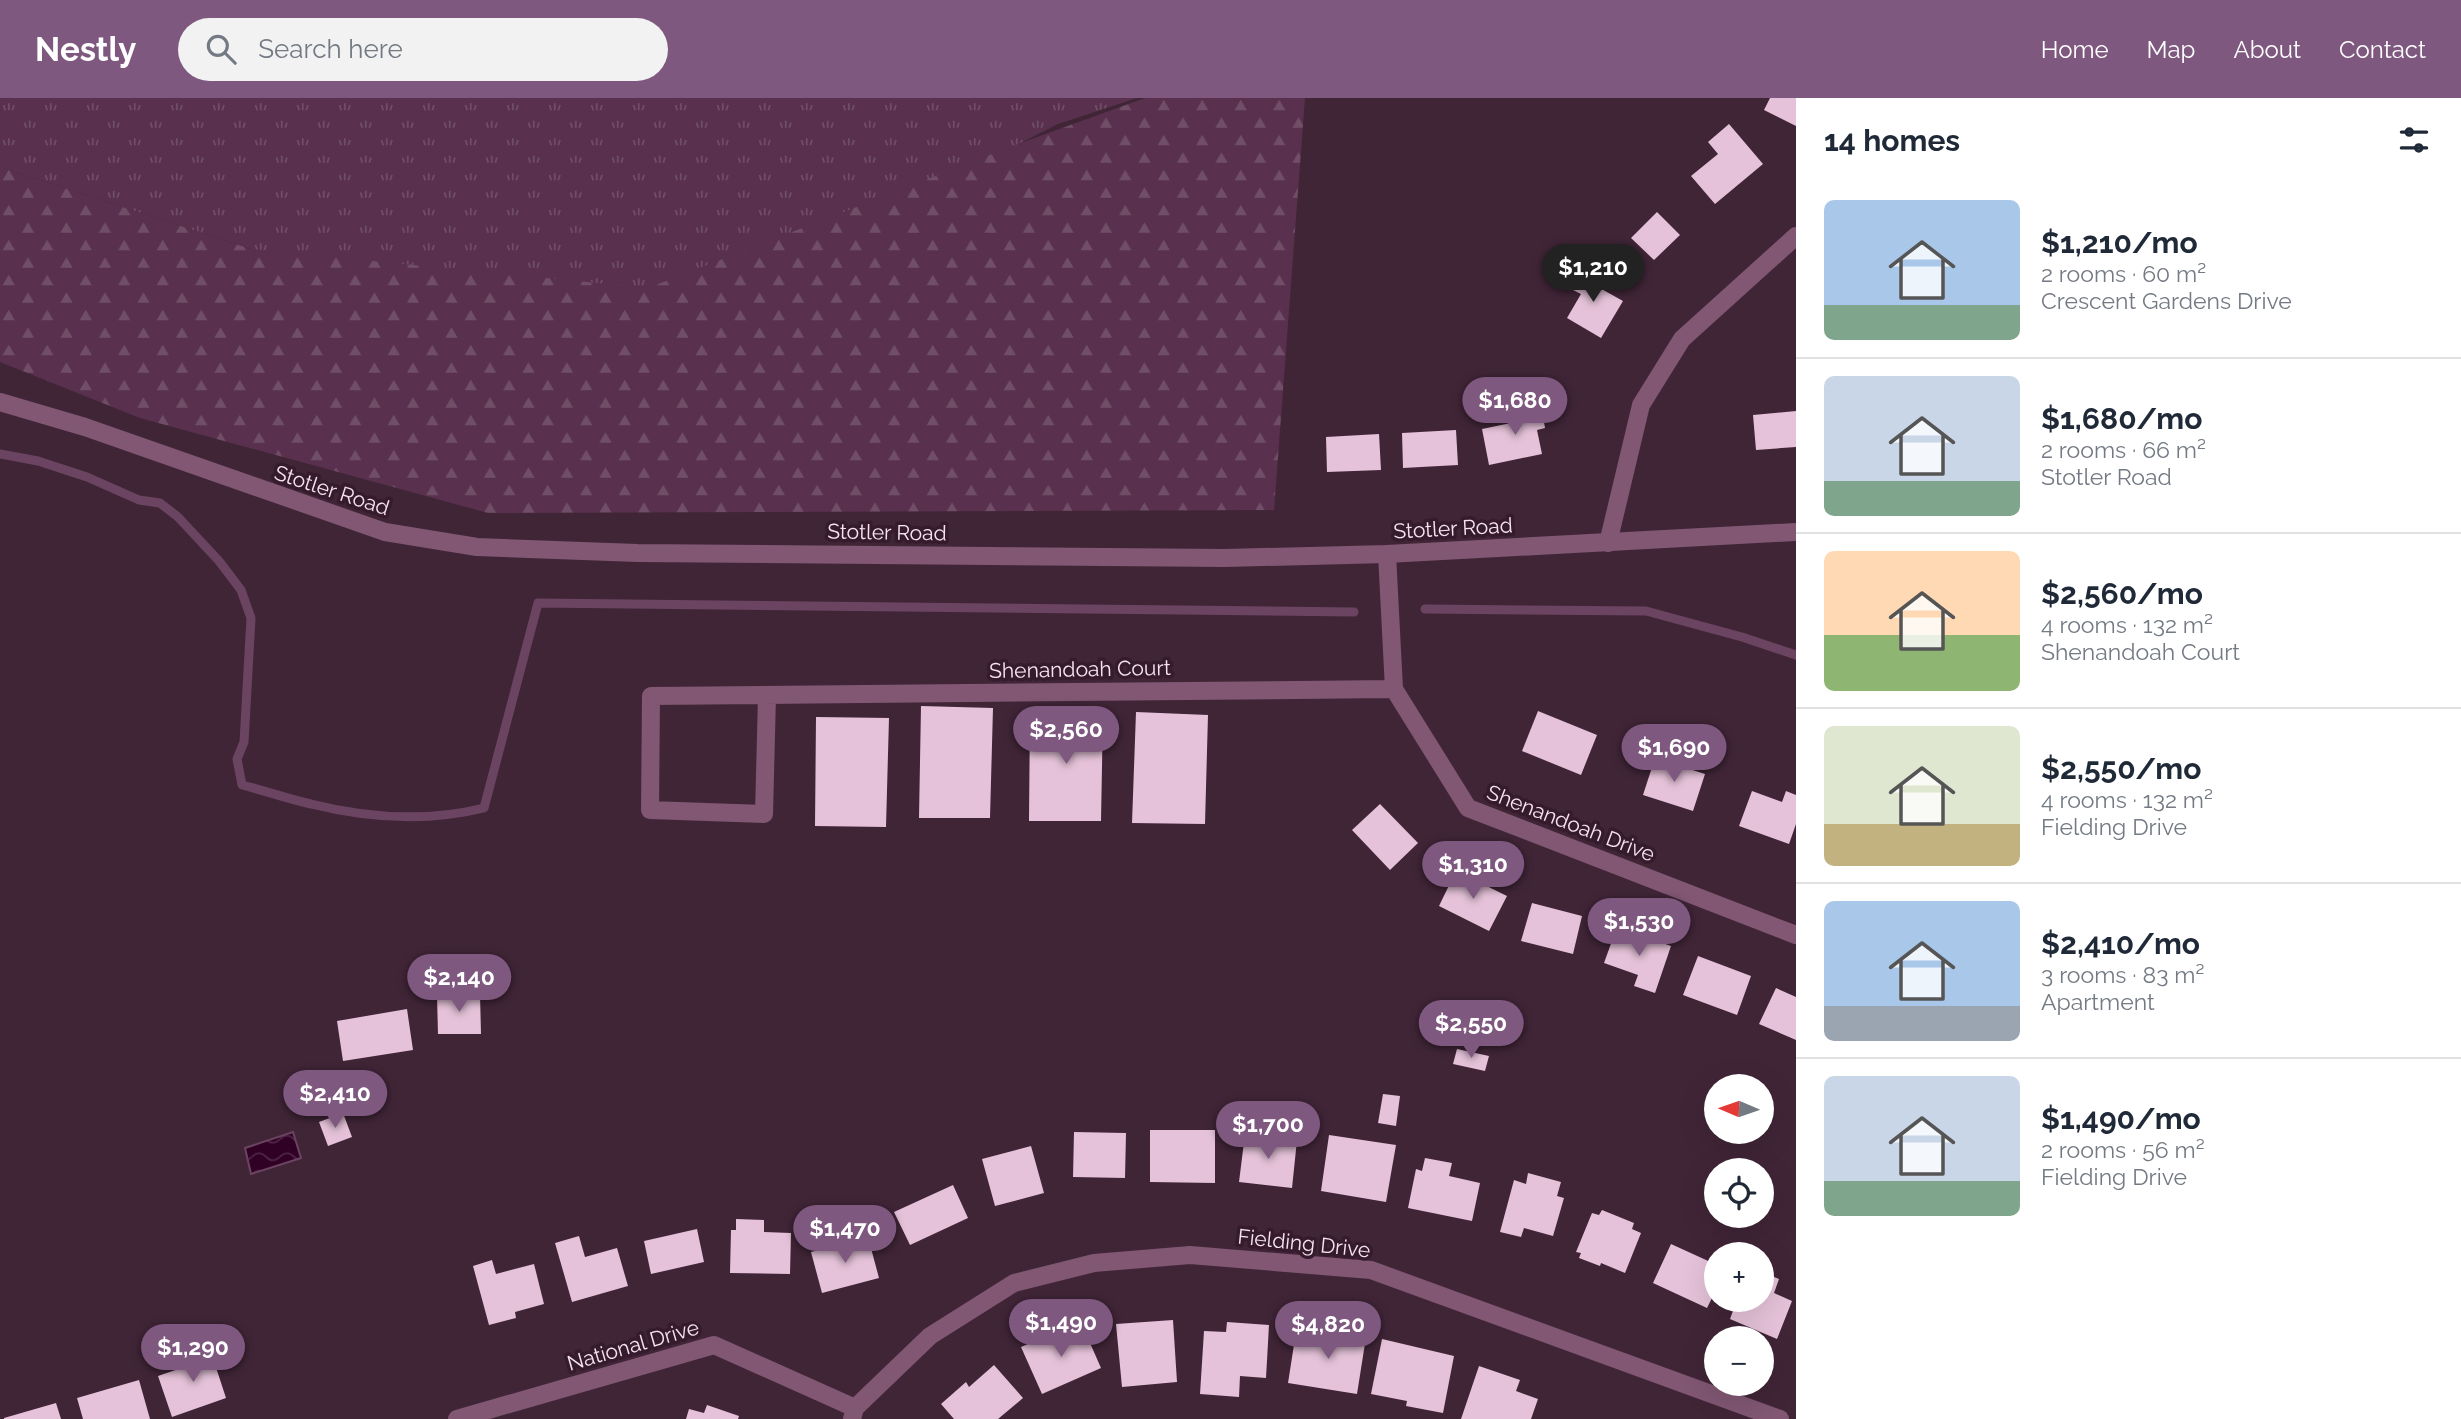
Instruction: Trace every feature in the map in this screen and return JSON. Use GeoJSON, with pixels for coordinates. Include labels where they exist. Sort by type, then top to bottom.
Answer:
{"type":"FeatureCollection","features":[{"type":"Feature","properties":{"kind":"street"},"geometry":{"type":"LineString","coordinates":[[1608,543],[1641,405],[1682,339],[1796,236]]}},
{"type":"Feature","properties":{"kind":"street","name":"Stotler Road"},"geometry":{"type":"LineString","coordinates":[[0,402],[85,427],[384,532],[477,547],[637,552],[1225,558],[1387,554],[1796,533]]}},
{"type":"Feature","properties":{"kind":"street","name":"Shenandoah Drive"},"geometry":{"type":"LineString","coordinates":[[1387,554],[1394,689],[1468,808],[1796,935]]}},
{"type":"Feature","properties":{"kind":"street","name":"Shenandoah Court"},"geometry":{"type":"LineString","coordinates":[[767,696],[765,814],[650,810],[651,696],[1394,689]]}},
{"type":"Feature","properties":{"kind":"street","name":"Fielding Drive"},"geometry":{"type":"LineString","coordinates":[[854,1414],[930,1336],[1014,1283],[1094,1263],[1190,1255],[1371,1270],[1780,1419]]}},
{"type":"Feature","properties":{"kind":"street","name":"National Drive"},"geometry":{"type":"LineString","coordinates":[[457,1419],[714,1345],[854,1414]]}},
{"type":"Feature","properties":{"kind":"green space"},"geometry":{"type":"Polygon","coordinates":[[[0,98],[1137,98],[1058,124],[804,252],[618,296],[251,249],[0,167],[0,98]]]}},
{"type":"Feature","properties":{"kind":"green space"},"geometry":{"type":"Polygon","coordinates":[[[1145,98],[1305,98],[1274,510],[488,513],[140,418],[0,362],[0,167],[251,249],[648,288],[1018,144],[1145,98]]]}},
{"type":"Feature","properties":{"kind":"water"},"geometry":{"type":"Polygon","coordinates":[[[293,1132],[301,1158],[251,1174],[245,1148],[293,1132]]]}},
{"type":"Feature","properties":{"kind":"building"},"geometry":{"type":"Polygon","coordinates":[[[1770,98],[1796,98],[1796,126],[1764,110],[1770,98]]]}},
{"type":"Feature","properties":{"kind":"building"},"geometry":{"type":"Polygon","coordinates":[[[1729,124],[1763,164],[1715,204],[1691,176],[1718,154],[1708,142],[1729,124]]]}},
{"type":"Feature","properties":{"kind":"building"},"geometry":{"type":"Polygon","coordinates":[[[1657,212],[1680,235],[1654,260],[1631,238],[1657,212]]]}},
{"type":"Feature","properties":{"kind":"building"},"geometry":{"type":"Polygon","coordinates":[[[1584,266],[1604,278],[1598,287],[1623,301],[1601,338],[1567,318],[1581,294],[1571,289],[1584,266]]]}},
{"type":"Feature","properties":{"kind":"building"},"geometry":{"type":"Polygon","coordinates":[[[1541,405],[1545,428],[1537,430],[1542,454],[1489,465],[1482,429],[1511,423],[1508,412],[1541,405]]]}},
{"type":"Feature","properties":{"kind":"building"},"geometry":{"type":"Polygon","coordinates":[[[1796,411],[1796,447],[1756,450],[1753,415],[1796,411]]]}},
{"type":"Feature","properties":{"kind":"building"},"geometry":{"type":"Polygon","coordinates":[[[1456,430],[1458,465],[1403,468],[1402,433],[1456,430]]]}},
{"type":"Feature","properties":{"kind":"building"},"geometry":{"type":"Polygon","coordinates":[[[1379,434],[1381,470],[1327,472],[1326,437],[1379,434]]]}},
{"type":"Feature","properties":{"kind":"building"},"geometry":{"type":"Polygon","coordinates":[[[921,706],[993,708],[990,818],[919,818],[921,706]]]}},
{"type":"Feature","properties":{"kind":"building"},"geometry":{"type":"Polygon","coordinates":[[[1030,711],[1103,712],[1101,821],[1029,821],[1030,711]]]}},
{"type":"Feature","properties":{"kind":"building"},"geometry":{"type":"Polygon","coordinates":[[[1538,711],[1597,735],[1581,775],[1522,751],[1538,711]]]}},
{"type":"Feature","properties":{"kind":"building"},"geometry":{"type":"Polygon","coordinates":[[[1136,712],[1208,715],[1205,824],[1132,823],[1136,712]]]}},
{"type":"Feature","properties":{"kind":"building"},"geometry":{"type":"Polygon","coordinates":[[[816,717],[889,718],[886,827],[815,826],[816,717]]]}},
{"type":"Feature","properties":{"kind":"building"},"geometry":{"type":"Polygon","coordinates":[[[1655,758],[1705,774],[1693,811],[1643,795],[1655,758]]]}},
{"type":"Feature","properties":{"kind":"building"},"geometry":{"type":"Polygon","coordinates":[[[1752,791],[1782,802],[1786,791],[1796,795],[1796,824],[1789,844],[1739,826],[1752,791]]]}},
{"type":"Feature","properties":{"kind":"building"},"geometry":{"type":"Polygon","coordinates":[[[1380,804],[1418,843],[1390,870],[1352,830],[1380,804]]]}},
{"type":"Feature","properties":{"kind":"building"},"geometry":{"type":"Polygon","coordinates":[[[1456,871],[1507,896],[1489,931],[1439,906],[1456,871]]]}},
{"type":"Feature","properties":{"kind":"building"},"geometry":{"type":"Polygon","coordinates":[[[1532,903],[1582,916],[1573,954],[1521,941],[1532,903]]]}},
{"type":"Feature","properties":{"kind":"building"},"geometry":{"type":"Polygon","coordinates":[[[1617,927],[1671,946],[1655,993],[1634,986],[1638,975],[1604,963],[1617,927]]]}},
{"type":"Feature","properties":{"kind":"building"},"geometry":{"type":"Polygon","coordinates":[[[1698,956],[1751,976],[1737,1015],[1683,995],[1698,956]]]}},
{"type":"Feature","properties":{"kind":"building"},"geometry":{"type":"Polygon","coordinates":[[[1776,988],[1796,997],[1796,1040],[1759,1024],[1776,988]]]}},
{"type":"Feature","properties":{"kind":"building"},"geometry":{"type":"Polygon","coordinates":[[[480,994],[481,1034],[438,1034],[437,995],[480,994]]]}},
{"type":"Feature","properties":{"kind":"building"},"geometry":{"type":"Polygon","coordinates":[[[407,1009],[413,1050],[343,1061],[337,1021],[407,1009]]]}},
{"type":"Feature","properties":{"kind":"building"},"geometry":{"type":"Polygon","coordinates":[[[1457,1049],[1489,1056],[1485,1071],[1453,1064],[1457,1049]]]}},
{"type":"Feature","properties":{"kind":"building"},"geometry":{"type":"Polygon","coordinates":[[[1383,1094],[1400,1096],[1396,1126],[1378,1123],[1383,1094]]]}},
{"type":"Feature","properties":{"kind":"building"},"geometry":{"type":"Polygon","coordinates":[[[343,1113],[352,1137],[328,1146],[319,1122],[343,1113]]]}},
{"type":"Feature","properties":{"kind":"building"},"geometry":{"type":"Polygon","coordinates":[[[1150,1130],[1215,1130],[1215,1183],[1150,1182],[1150,1130]]]}},
{"type":"Feature","properties":{"kind":"building"},"geometry":{"type":"Polygon","coordinates":[[[1074,1132],[1126,1133],[1125,1178],[1073,1177],[1074,1132]]]}},
{"type":"Feature","properties":{"kind":"building"},"geometry":{"type":"Polygon","coordinates":[[[1245,1134],[1297,1140],[1292,1188],[1239,1182],[1245,1134]]]}},
{"type":"Feature","properties":{"kind":"building"},"geometry":{"type":"Polygon","coordinates":[[[1329,1135],[1396,1145],[1386,1202],[1321,1191],[1329,1135]]]}},
{"type":"Feature","properties":{"kind":"building"},"geometry":{"type":"Polygon","coordinates":[[[1031,1146],[1044,1193],[995,1206],[982,1159],[1031,1146]]]}},
{"type":"Feature","properties":{"kind":"building"},"geometry":{"type":"Polygon","coordinates":[[[1425,1158],[1452,1163],[1449,1176],[1480,1183],[1472,1221],[1408,1208],[1416,1169],[1422,1171],[1425,1158]]]}},
{"type":"Feature","properties":{"kind":"building"},"geometry":{"type":"Polygon","coordinates":[[[1528,1173],[1561,1182],[1557,1196],[1564,1198],[1553,1236],[1524,1228],[1521,1237],[1500,1232],[1514,1180],[1526,1184],[1528,1173]]]}},
{"type":"Feature","properties":{"kind":"building"},"geometry":{"type":"Polygon","coordinates":[[[953,1185],[968,1218],[910,1245],[894,1212],[953,1185]]]}},
{"type":"Feature","properties":{"kind":"building"},"geometry":{"type":"Polygon","coordinates":[[[1602,1210],[1634,1223],[1632,1229],[1641,1233],[1625,1273],[1579,1258],[1581,1253],[1576,1252],[1592,1213],[1599,1215],[1602,1210]]]}},
{"type":"Feature","properties":{"kind":"building"},"geometry":{"type":"Polygon","coordinates":[[[736,1219],[764,1220],[764,1232],[791,1233],[790,1274],[730,1273],[731,1230],[736,1230],[736,1219]]]}},
{"type":"Feature","properties":{"kind":"building"},"geometry":{"type":"Polygon","coordinates":[[[697,1229],[704,1262],[651,1274],[644,1241],[697,1229]]]}},
{"type":"Feature","properties":{"kind":"building"},"geometry":{"type":"Polygon","coordinates":[[[579,1236],[585,1257],[617,1248],[628,1286],[572,1302],[555,1243],[579,1236]]]}},
{"type":"Feature","properties":{"kind":"building"},"geometry":{"type":"Polygon","coordinates":[[[868,1237],[879,1278],[822,1293],[811,1252],[868,1237]]]}},
{"type":"Feature","properties":{"kind":"building"},"geometry":{"type":"Polygon","coordinates":[[[1671,1244],[1704,1259],[1704,1307],[1653,1283],[1671,1244]]]}},
{"type":"Feature","properties":{"kind":"building"},"geometry":{"type":"Polygon","coordinates":[[[492,1260],[496,1274],[534,1264],[544,1304],[515,1312],[516,1318],[489,1325],[473,1266],[492,1260]]]}},
{"type":"Feature","properties":{"kind":"building"},"geometry":{"type":"Polygon","coordinates":[[[1774,1277],[1779,1279],[1774,1293],[1774,1277]]]}},
{"type":"Feature","properties":{"kind":"building"},"geometry":{"type":"Polygon","coordinates":[[[1774,1293],[1792,1301],[1777,1339],[1774,1338],[1774,1326],[1746,1326],[1730,1319],[1733,1312],[1774,1312],[1774,1293]]]}},
{"type":"Feature","properties":{"kind":"building"},"geometry":{"type":"Polygon","coordinates":[[[1173,1320],[1177,1382],[1122,1387],[1116,1324],[1173,1320]]]}},
{"type":"Feature","properties":{"kind":"building"},"geometry":{"type":"Polygon","coordinates":[[[1227,1322],[1269,1325],[1266,1378],[1240,1376],[1239,1397],[1200,1394],[1204,1331],[1226,1332],[1227,1322]]]}},
{"type":"Feature","properties":{"kind":"building"},"geometry":{"type":"Polygon","coordinates":[[[1083,1327],[1101,1368],[1042,1394],[1021,1347],[1054,1333],[1057,1339],[1083,1327]]]}},
{"type":"Feature","properties":{"kind":"building"},"geometry":{"type":"Polygon","coordinates":[[[1328,1331],[1366,1337],[1357,1394],[1288,1383],[1296,1332],[1328,1336],[1328,1331]]]}},
{"type":"Feature","properties":{"kind":"building"},"geometry":{"type":"Polygon","coordinates":[[[1382,1339],[1454,1356],[1443,1413],[1406,1406],[1407,1401],[1371,1394],[1382,1339]]]}},
{"type":"Feature","properties":{"kind":"building"},"geometry":{"type":"Polygon","coordinates":[[[209,1346],[226,1398],[172,1417],[158,1376],[193,1364],[189,1353],[209,1346]]]}},
{"type":"Feature","properties":{"kind":"building"},"geometry":{"type":"Polygon","coordinates":[[[994,1365],[1023,1398],[998,1419],[954,1419],[941,1404],[966,1382],[969,1387],[994,1365]]]}},
{"type":"Feature","properties":{"kind":"building"},"geometry":{"type":"Polygon","coordinates":[[[1479,1366],[1520,1380],[1516,1391],[1538,1399],[1531,1419],[1461,1419],[1479,1366]]]}},
{"type":"Feature","properties":{"kind":"building"},"geometry":{"type":"Polygon","coordinates":[[[139,1380],[150,1419],[83,1419],[77,1398],[139,1380]]]}},
{"type":"Feature","properties":{"kind":"building"},"geometry":{"type":"Polygon","coordinates":[[[56,1403],[61,1419],[4,1419],[4,1418],[56,1403]]]}},
{"type":"Feature","properties":{"kind":"building"},"geometry":{"type":"Polygon","coordinates":[[[707,1405],[739,1416],[738,1419],[686,1419],[689,1409],[704,1413],[707,1405]]]}},
{"type":"Feature","properties":{"kind":"waterway"},"geometry":{"type":"LineString","coordinates":[[0,454],[38,461],[87,477],[139,500],[160,503],[178,517],[219,561],[241,590],[251,618],[244,742],[237,759],[242,785],[354,813],[419,817],[484,808],[538,603],[1354,612]]}},
{"type":"Feature","properties":{"kind":"waterway"},"geometry":{"type":"LineString","coordinates":[[1425,609],[1646,611],[1796,655]]}}]}
